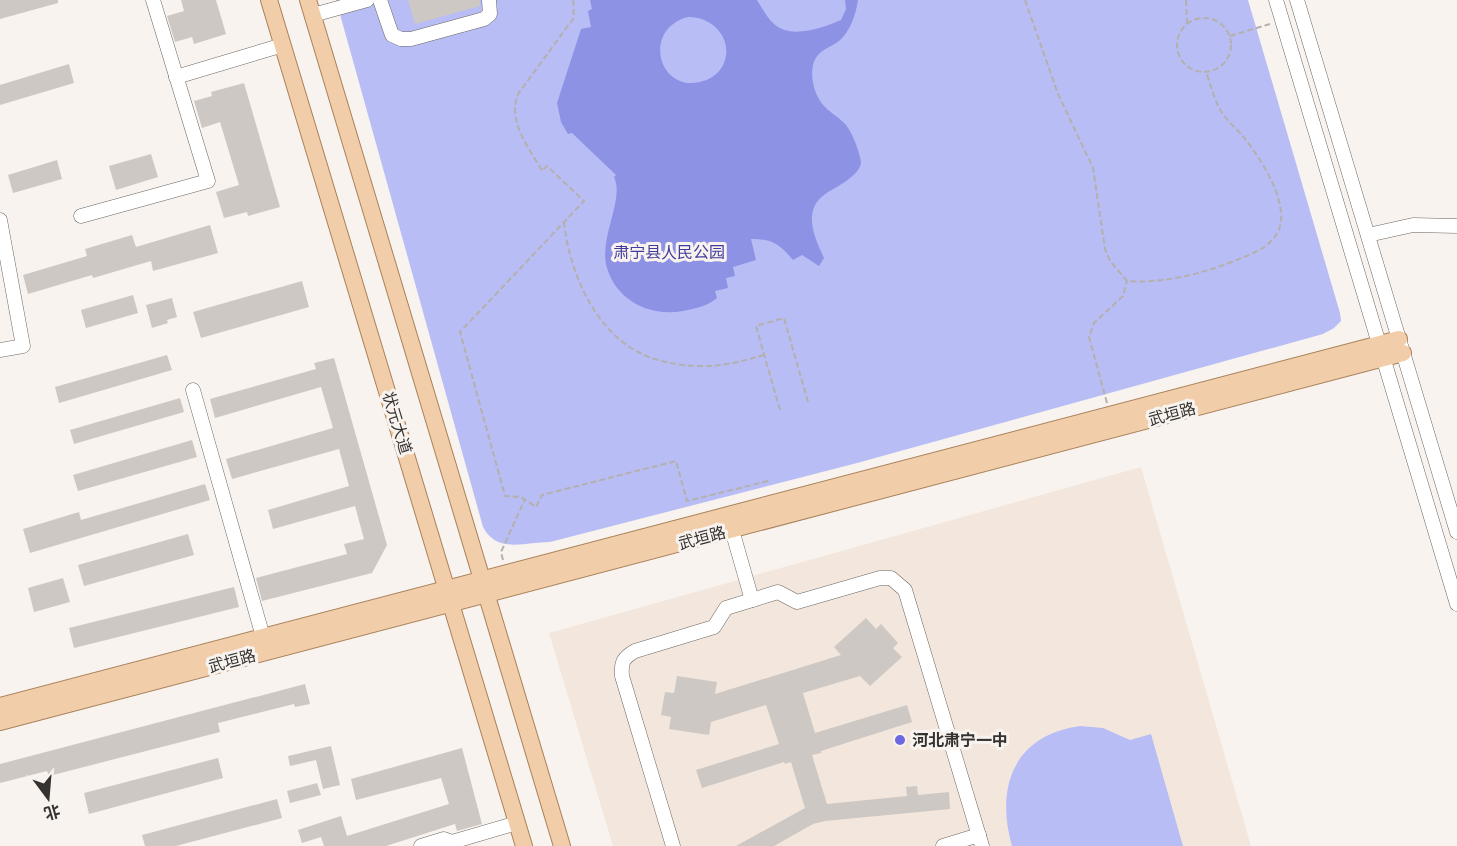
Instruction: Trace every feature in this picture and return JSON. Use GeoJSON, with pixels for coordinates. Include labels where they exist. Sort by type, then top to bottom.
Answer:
{"type":"FeatureCollection","features":[{"type":"Feature","properties":{"kind":"main road","name":"状元大道"},"geometry":{"type":"LineString","coordinates":[[269,0],[524,846]]}},
{"type":"Feature","properties":{"kind":"main road"},"geometry":{"type":"LineString","coordinates":[[310,8],[562,846]]}},
{"type":"Feature","properties":{"kind":"main road","name":"武垣路"},"geometry":{"type":"LineString","coordinates":[[484,587],[507,573],[1110,415],[1401,346]]}},
{"type":"Feature","properties":{"kind":"main road","name":"武垣路"},"geometry":{"type":"LineString","coordinates":[[0,722],[449,596],[732,530],[1381,351]]}},
{"type":"Feature","properties":{"kind":"main road","name":"武垣路"},"geometry":{"type":"LineString","coordinates":[[0,706],[263,637],[449,596]]}},
{"type":"Feature","properties":{"kind":"street"},"geometry":{"type":"LineString","coordinates":[[81,216],[208,182],[153,0]]}},
{"type":"Feature","properties":{"kind":"street"},"geometry":{"type":"LineString","coordinates":[[310,8],[367,0]]}},
{"type":"Feature","properties":{"kind":"street"},"geometry":{"type":"LineString","coordinates":[[380,0],[392,35],[401,39],[411,39],[484,19],[490,14],[489,0]]}},
{"type":"Feature","properties":{"kind":"street"},"geometry":{"type":"LineString","coordinates":[[1276,0],[1457,604]]}},
{"type":"Feature","properties":{"kind":"street"},"geometry":{"type":"LineString","coordinates":[[1297,0],[1457,532]]}},
{"type":"Feature","properties":{"kind":"street"},"geometry":{"type":"LineString","coordinates":[[176,77],[283,45]]}},
{"type":"Feature","properties":{"kind":"street"},"geometry":{"type":"LineString","coordinates":[[0,220],[23,346],[0,350]]}},
{"type":"Feature","properties":{"kind":"street"},"geometry":{"type":"LineString","coordinates":[[1368,235],[1413,225],[1457,225]]}},
{"type":"Feature","properties":{"kind":"street"},"geometry":{"type":"LineString","coordinates":[[193,390],[263,637]]}},
{"type":"Feature","properties":{"kind":"street"},"geometry":{"type":"LineString","coordinates":[[732,530],[752,600]]}},
{"type":"Feature","properties":{"kind":"street"},"geometry":{"type":"LineString","coordinates":[[673,846],[622,676],[621,663],[635,651],[714,627],[726,608],[778,592],[797,602],[879,578],[891,578],[905,590],[980,841],[942,846]]}},
{"type":"Feature","properties":{"kind":"street"},"geometry":{"type":"LineString","coordinates":[[421,846],[444,839],[452,842],[517,823]]}},
{"type":"Feature","properties":{"kind":"path"},"geometry":{"type":"LineString","coordinates":[[573,0],[573,19],[518,94],[514,104],[518,128],[542,171],[548,166],[584,201],[460,332],[505,496],[513,495],[525,499],[536,507],[542,495],[676,461],[687,501],[768,481]]}},
{"type":"Feature","properties":{"kind":"path"},"geometry":{"type":"LineString","coordinates":[[1025,0],[1059,94],[1093,168],[1105,249],[1110,261],[1127,281],[1145,282],[1228,264],[1263,249],[1275,237],[1281,225],[1278,198],[1265,165],[1244,136],[1221,112],[1206,72]]}},
{"type":"Feature","properties":{"kind":"path"},"geometry":{"type":"LineString","coordinates":[[1186,0],[1187,24]]}},
{"type":"Feature","properties":{"kind":"path"},"geometry":{"type":"LineString","coordinates":[[1210,18],[1222,25],[1230,36],[1231,50],[1226,62],[1215,70],[1206,72],[1190,69],[1178,56],[1176,44],[1177,38],[1187,24],[1196,19],[1210,18]]}},
{"type":"Feature","properties":{"kind":"path"},"geometry":{"type":"LineString","coordinates":[[1230,36],[1282,20]]}},
{"type":"Feature","properties":{"kind":"path"},"geometry":{"type":"LineString","coordinates":[[564,222],[573,260],[588,302],[597,316],[626,344],[640,353],[685,364],[710,366],[764,355]]}},
{"type":"Feature","properties":{"kind":"path"},"geometry":{"type":"LineString","coordinates":[[1110,415],[1089,337],[1094,323],[1122,296],[1127,281]]}},
{"type":"Feature","properties":{"kind":"path"},"geometry":{"type":"LineString","coordinates":[[780,410],[756,326],[784,318],[808,402]]}},
{"type":"Feature","properties":{"kind":"path"},"geometry":{"type":"LineString","coordinates":[[507,573],[501,552],[525,499]]}},
{"type":"Feature","properties":{"kind":"shaded area"},"geometry":{"type":"Polygon","coordinates":[[[590,0],[757,0],[773,23],[788,31],[797,32],[816,29],[841,20],[846,9],[845,0],[858,0],[854,17],[846,33],[839,41],[820,53],[812,70],[818,98],[852,134],[861,163],[854,175],[824,195],[813,209],[814,234],[824,258],[819,266],[802,255],[793,260],[779,246],[770,241],[751,239],[756,260],[733,267],[735,276],[726,278],[728,288],[715,291],[717,298],[705,305],[671,312],[647,309],[627,298],[618,289],[607,268],[605,256],[616,197],[614,177],[616,175],[572,133],[568,134],[561,122],[557,103],[581,29],[591,27],[588,11],[592,9],[590,0]],[[688,17],[674,24],[665,34],[661,45],[661,58],[666,69],[674,78],[686,83],[700,82],[712,77],[722,67],[726,58],[726,48],[720,32],[714,26],[698,18],[688,17]]]}},
{"type":"Feature","properties":{"kind":"shaded area","name":"河北肃宁一中"},"geometry":{"type":"Polygon","coordinates":[[[1141,467],[1251,846],[613,846],[549,633],[1141,467]]]}},
{"type":"Feature","properties":{"kind":"green space","name":"肃宁县人民公园"},"geometry":{"type":"Polygon","coordinates":[[[336,0],[1248,0],[1341,321],[1323,334],[857,463],[550,542],[504,544],[496,541],[483,527],[336,0]]]}},
{"type":"Feature","properties":{"kind":"green space"},"geometry":{"type":"Polygon","coordinates":[[[1080,726],[1103,728],[1130,740],[1151,734],[1183,846],[1012,846],[1007,824],[1006,804],[1009,784],[1015,767],[1025,752],[1039,740],[1057,731],[1080,726]]]}},
{"type":"Feature","properties":{"kind":"building"},"geometry":{"type":"Polygon","coordinates":[[[0,0],[58,0],[58,3],[0,19],[0,0]]]}},
{"type":"Feature","properties":{"kind":"building"},"geometry":{"type":"Polygon","coordinates":[[[181,0],[216,0],[226,34],[194,44],[192,37],[175,42],[167,16],[184,11],[181,0]]]}},
{"type":"Feature","properties":{"kind":"building"},"geometry":{"type":"Polygon","coordinates":[[[408,0],[480,0],[480,6],[415,24],[408,0]]]}},
{"type":"Feature","properties":{"kind":"building"},"geometry":{"type":"Polygon","coordinates":[[[69,64],[74,83],[0,105],[0,85],[69,64]]]}},
{"type":"Feature","properties":{"kind":"building"},"geometry":{"type":"Polygon","coordinates":[[[244,83],[280,207],[248,216],[247,212],[224,218],[216,192],[239,185],[220,122],[202,128],[194,101],[212,96],[211,92],[244,83]]]}},
{"type":"Feature","properties":{"kind":"building"},"geometry":{"type":"Polygon","coordinates":[[[151,154],[158,177],[116,190],[109,166],[151,154]]]}},
{"type":"Feature","properties":{"kind":"building"},"geometry":{"type":"Polygon","coordinates":[[[57,160],[62,179],[13,193],[8,175],[57,160]]]}},
{"type":"Feature","properties":{"kind":"building"},"geometry":{"type":"Polygon","coordinates":[[[210,225],[218,253],[153,271],[151,261],[28,294],[23,275],[87,256],[85,249],[132,235],[136,247],[210,225]]]}},
{"type":"Feature","properties":{"kind":"building"},"geometry":{"type":"Polygon","coordinates":[[[302,281],[309,307],[201,338],[193,312],[302,281]]]}},
{"type":"Feature","properties":{"kind":"building"},"geometry":{"type":"Polygon","coordinates":[[[133,295],[138,313],[86,328],[81,310],[133,295]]]}},
{"type":"Feature","properties":{"kind":"building"},"geometry":{"type":"Polygon","coordinates":[[[172,298],[177,317],[167,320],[168,323],[152,328],[146,305],[172,298]]]}},
{"type":"Feature","properties":{"kind":"building"},"geometry":{"type":"Polygon","coordinates":[[[167,355],[172,370],[59,403],[55,387],[167,355]]]}},
{"type":"Feature","properties":{"kind":"building"},"geometry":{"type":"Polygon","coordinates":[[[334,358],[387,545],[372,573],[262,601],[256,578],[347,554],[344,544],[364,539],[355,506],[273,529],[268,510],[349,486],[339,449],[232,479],[226,459],[333,428],[321,387],[215,418],[210,399],[316,369],[314,363],[334,358]]]}},
{"type":"Feature","properties":{"kind":"building"},"geometry":{"type":"Polygon","coordinates":[[[180,398],[184,412],[74,444],[70,430],[180,398]]]}},
{"type":"Feature","properties":{"kind":"building"},"geometry":{"type":"Polygon","coordinates":[[[192,440],[197,457],[78,491],[73,475],[192,440]]]}},
{"type":"Feature","properties":{"kind":"building"},"geometry":{"type":"Polygon","coordinates":[[[205,484],[210,500],[30,553],[23,529],[79,512],[81,520],[205,484]]]}},
{"type":"Feature","properties":{"kind":"building"},"geometry":{"type":"Polygon","coordinates":[[[188,534],[194,555],[84,586],[78,565],[188,534]]]}},
{"type":"Feature","properties":{"kind":"building"},"geometry":{"type":"Polygon","coordinates":[[[63,578],[70,602],[34,612],[28,588],[63,578]]]}},
{"type":"Feature","properties":{"kind":"building"},"geometry":{"type":"Polygon","coordinates":[[[234,587],[239,607],[74,648],[69,628],[234,587]]]}},
{"type":"Feature","properties":{"kind":"building"},"geometry":{"type":"Polygon","coordinates":[[[866,618],[876,629],[881,624],[898,643],[893,648],[902,657],[870,686],[860,676],[803,693],[815,733],[907,705],[912,722],[812,755],[827,804],[907,796],[906,787],[917,786],[918,795],[949,792],[950,809],[825,821],[813,824],[774,846],[736,846],[805,808],[791,762],[785,764],[784,762],[702,788],[696,770],[779,744],[766,705],[711,722],[709,735],[669,729],[671,717],[661,715],[665,692],[674,693],[677,676],[717,682],[715,694],[841,655],[834,647],[866,618]]]}},
{"type":"Feature","properties":{"kind":"building"},"geometry":{"type":"Polygon","coordinates":[[[305,684],[310,704],[295,707],[294,704],[218,723],[220,732],[49,776],[47,771],[0,783],[0,764],[305,684]]]}},
{"type":"Feature","properties":{"kind":"building"},"geometry":{"type":"Polygon","coordinates":[[[331,746],[340,785],[323,789],[316,760],[290,766],[288,756],[331,746]]]}},
{"type":"Feature","properties":{"kind":"building"},"geometry":{"type":"Polygon","coordinates":[[[462,748],[482,824],[457,831],[455,824],[386,846],[324,846],[321,837],[302,843],[298,830],[341,816],[347,836],[449,804],[441,778],[356,800],[351,779],[462,748]]]}},
{"type":"Feature","properties":{"kind":"building"},"geometry":{"type":"Polygon","coordinates":[[[218,758],[223,778],[89,814],[84,793],[218,758]]]}},
{"type":"Feature","properties":{"kind":"building"},"geometry":{"type":"Polygon","coordinates":[[[317,783],[321,795],[290,803],[287,791],[317,783]]]}},
{"type":"Feature","properties":{"kind":"building"},"geometry":{"type":"Polygon","coordinates":[[[277,799],[282,818],[176,846],[145,846],[142,835],[277,799]]]}},
{"type":"Feature","properties":{"kind":"place","name":"河北肃宁一中"},"geometry":{"type":"Point","coordinates":[900,740]}}]}
